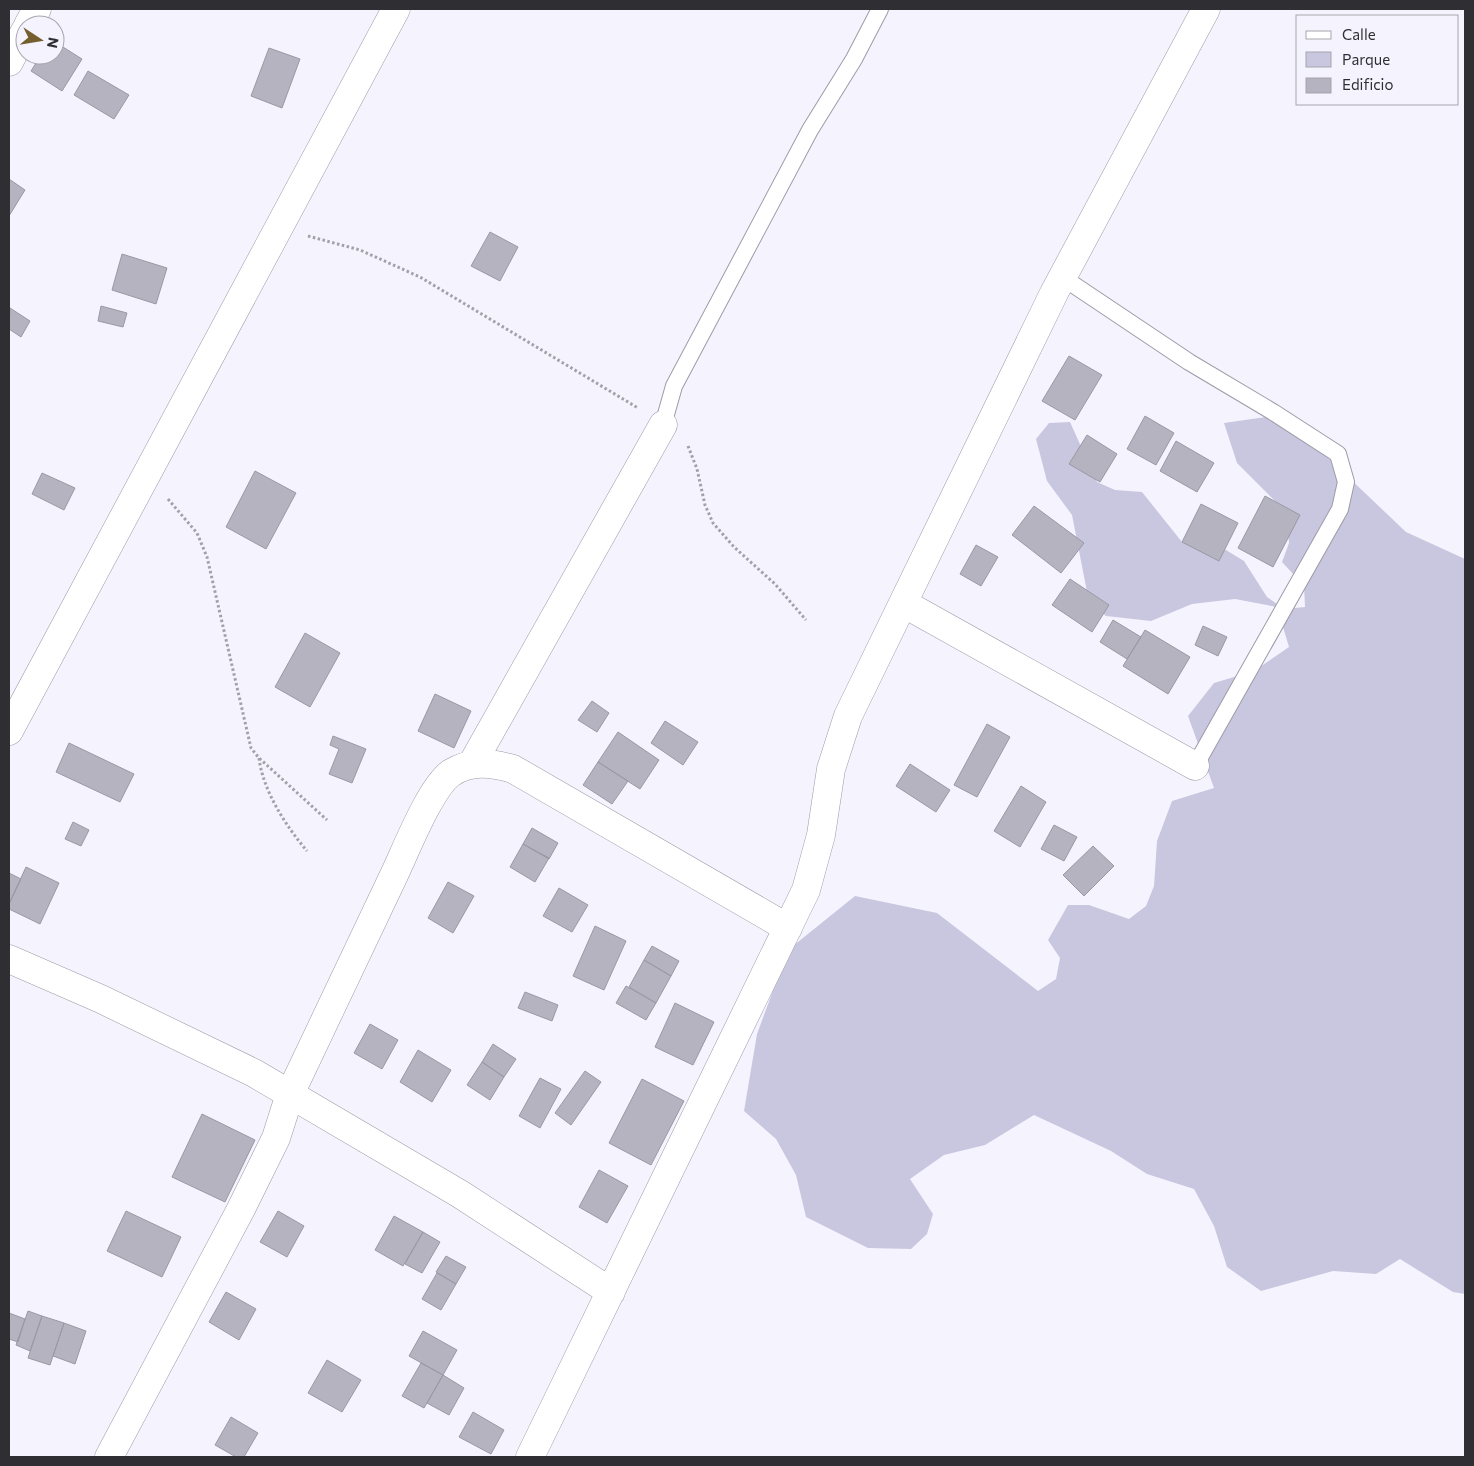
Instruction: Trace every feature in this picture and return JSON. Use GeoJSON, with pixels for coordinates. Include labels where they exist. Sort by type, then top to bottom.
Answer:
{"type":"FeatureCollection","features":[{"type":"Feature","properties":{"kind":"street"},"geometry":{"type":"LineString","coordinates":[[9,731],[396,9]]}},
{"type":"Feature","properties":{"kind":"street"},"geometry":{"type":"LineString","coordinates":[[530,1457],[806,890],[821,835],[831,769],[848,716],[1062,277],[1206,9]]}},
{"type":"Feature","properties":{"kind":"street"},"geometry":{"type":"LineString","coordinates":[[9,62],[15,51]]}},
{"type":"Feature","properties":{"kind":"street"},"geometry":{"type":"LineString","coordinates":[[472,764],[663,425]]}},
{"type":"Feature","properties":{"kind":"street"},"geometry":{"type":"LineString","coordinates":[[903,603],[1195,766]]}},
{"type":"Feature","properties":{"kind":"street"},"geometry":{"type":"LineString","coordinates":[[113,1456],[276,1138],[290,1094],[411,839],[440,784],[451,774],[472,764],[496,764],[513,769],[788,928]]}},
{"type":"Feature","properties":{"kind":"street"},"geometry":{"type":"LineString","coordinates":[[9,959],[101,999],[254,1074],[460,1194],[611,1292]]}},
{"type":"Feature","properties":{"kind":"lane"},"geometry":{"type":"LineString","coordinates":[[663,425],[674,386],[810,130],[854,59],[880,9]]}},
{"type":"Feature","properties":{"kind":"lane"},"geometry":{"type":"LineString","coordinates":[[1062,277],[1189,362],[1338,454],[1346,482],[1340,509],[1195,766]]}},
{"type":"Feature","properties":{"kind":"path"},"geometry":{"type":"LineString","coordinates":[[278,228],[360,250],[420,277],[560,363],[612,390],[686,442],[697,469],[705,505],[713,523],[734,547],[775,584],[806,620]]}},
{"type":"Feature","properties":{"kind":"path"},"geometry":{"type":"LineString","coordinates":[[147,473],[197,532],[207,557],[251,748],[259,758],[327,820]]}},
{"type":"Feature","properties":{"kind":"path"},"geometry":{"type":"LineString","coordinates":[[259,758],[261,774],[294,836],[306,851]]}},
{"type":"Feature","properties":{"kind":"green space"},"geometry":{"type":"Polygon","coordinates":[[[1266,417],[1304,435],[1406,532],[1465,559],[1465,1294],[1453,1292],[1400,1259],[1376,1274],[1333,1271],[1261,1291],[1227,1267],[1214,1226],[1194,1189],[1147,1174],[1111,1151],[1034,1115],[985,1145],[944,1155],[910,1179],[933,1214],[927,1234],[911,1249],[868,1248],[806,1217],[796,1175],[776,1139],[744,1111],[757,1034],[788,950],[855,896],[937,913],[1038,991],[1056,979],[1060,958],[1048,940],[1068,905],[1089,905],[1129,919],[1146,906],[1154,886],[1157,841],[1172,801],[1214,788],[1188,716],[1214,683],[1254,671],[1289,647],[1277,607],[1235,599],[1192,604],[1151,621],[1106,616],[1089,602],[1072,515],[1047,481],[1036,439],[1049,423],[1070,422],[1097,482],[1115,490],[1142,492],[1182,542],[1226,550],[1244,561],[1267,597],[1284,609],[1305,607],[1304,586],[1282,562],[1289,543],[1287,521],[1276,502],[1237,463],[1224,423],[1266,417]]]}},
{"type":"Feature","properties":{"kind":"building"},"geometry":{"type":"Polygon","coordinates":[[[65,48],[82,59],[62,91],[31,71],[35,65],[65,65],[65,48]]]}},
{"type":"Feature","properties":{"kind":"building"},"geometry":{"type":"Polygon","coordinates":[[[269,48],[300,59],[282,108],[251,96],[269,48]]]}},
{"type":"Feature","properties":{"kind":"building"},"geometry":{"type":"Polygon","coordinates":[[[88,71],[129,95],[114,119],[74,95],[88,71]]]}},
{"type":"Feature","properties":{"kind":"building"},"geometry":{"type":"Polygon","coordinates":[[[9,179],[25,190],[9,216],[9,179]]]}},
{"type":"Feature","properties":{"kind":"building"},"geometry":{"type":"Polygon","coordinates":[[[490,232],[518,247],[500,281],[471,266],[490,232]]]}},
{"type":"Feature","properties":{"kind":"building"},"geometry":{"type":"Polygon","coordinates":[[[122,254],[167,268],[156,304],[112,290],[122,254]]]}},
{"type":"Feature","properties":{"kind":"building"},"geometry":{"type":"Polygon","coordinates":[[[101,306],[127,313],[123,327],[98,321],[101,306]]]}},
{"type":"Feature","properties":{"kind":"building"},"geometry":{"type":"Polygon","coordinates":[[[10,308],[30,321],[21,337],[9,329],[10,308]]]}},
{"type":"Feature","properties":{"kind":"building"},"geometry":{"type":"Polygon","coordinates":[[[1069,356],[1102,375],[1075,420],[1042,401],[1069,356]]]}},
{"type":"Feature","properties":{"kind":"building"},"geometry":{"type":"Polygon","coordinates":[[[1145,416],[1174,433],[1156,465],[1127,449],[1145,416]]]}},
{"type":"Feature","properties":{"kind":"building"},"geometry":{"type":"Polygon","coordinates":[[[1087,435],[1117,454],[1100,482],[1069,464],[1087,435]]]}},
{"type":"Feature","properties":{"kind":"building"},"geometry":{"type":"Polygon","coordinates":[[[1176,441],[1214,463],[1197,492],[1160,471],[1176,441]]]}},
{"type":"Feature","properties":{"kind":"building"},"geometry":{"type":"Polygon","coordinates":[[[255,471],[296,493],[266,549],[226,527],[255,471]]]}},
{"type":"Feature","properties":{"kind":"building"},"geometry":{"type":"Polygon","coordinates":[[[42,473],[75,488],[64,510],[32,494],[42,473]]]}},
{"type":"Feature","properties":{"kind":"building"},"geometry":{"type":"Polygon","coordinates":[[[1265,496],[1300,515],[1273,567],[1238,548],[1265,496]]]}},
{"type":"Feature","properties":{"kind":"building"},"geometry":{"type":"Polygon","coordinates":[[[1201,504],[1238,523],[1219,561],[1182,542],[1201,504]]]}},
{"type":"Feature","properties":{"kind":"building"},"geometry":{"type":"Polygon","coordinates":[[[1034,506],[1084,543],[1061,573],[1012,535],[1034,506]]]}},
{"type":"Feature","properties":{"kind":"building"},"geometry":{"type":"Polygon","coordinates":[[[976,545],[998,557],[981,586],[960,574],[976,545]]]}},
{"type":"Feature","properties":{"kind":"building"},"geometry":{"type":"Polygon","coordinates":[[[1070,579],[1109,605],[1092,632],[1052,605],[1070,579]]]}},
{"type":"Feature","properties":{"kind":"building"},"geometry":{"type":"Polygon","coordinates":[[[1113,620],[1141,637],[1127,659],[1100,642],[1113,620]]]}},
{"type":"Feature","properties":{"kind":"building"},"geometry":{"type":"Polygon","coordinates":[[[1203,626],[1227,637],[1218,656],[1195,645],[1203,626]]]}},
{"type":"Feature","properties":{"kind":"building"},"geometry":{"type":"Polygon","coordinates":[[[1145,630],[1190,657],[1168,694],[1123,666],[1145,630]]]}},
{"type":"Feature","properties":{"kind":"building"},"geometry":{"type":"Polygon","coordinates":[[[305,633],[340,653],[310,707],[275,687],[305,633]]]}},
{"type":"Feature","properties":{"kind":"building"},"geometry":{"type":"Polygon","coordinates":[[[435,694],[471,711],[454,748],[418,731],[435,694]]]}},
{"type":"Feature","properties":{"kind":"building"},"geometry":{"type":"Polygon","coordinates":[[[592,701],[609,713],[597,732],[578,720],[592,701]]]}},
{"type":"Feature","properties":{"kind":"building"},"geometry":{"type":"Polygon","coordinates":[[[665,721],[698,742],[683,765],[651,743],[665,721]]]}},
{"type":"Feature","properties":{"kind":"building"},"geometry":{"type":"Polygon","coordinates":[[[987,724],[1010,737],[977,797],[954,785],[987,724]]]}},
{"type":"Feature","properties":{"kind":"building"},"geometry":{"type":"Polygon","coordinates":[[[618,732],[659,760],[640,789],[598,762],[618,732]]]}},
{"type":"Feature","properties":{"kind":"building"},"geometry":{"type":"Polygon","coordinates":[[[333,736],[366,749],[352,783],[329,774],[339,749],[330,745],[333,736]]]}},
{"type":"Feature","properties":{"kind":"building"},"geometry":{"type":"Polygon","coordinates":[[[69,743],[134,774],[120,802],[56,772],[69,743]]]}},
{"type":"Feature","properties":{"kind":"building"},"geometry":{"type":"Polygon","coordinates":[[[598,762],[628,781],[612,804],[583,785],[598,762]]]}},
{"type":"Feature","properties":{"kind":"building"},"geometry":{"type":"Polygon","coordinates":[[[910,764],[950,790],[936,812],[896,786],[910,764]]]}},
{"type":"Feature","properties":{"kind":"building"},"geometry":{"type":"Polygon","coordinates":[[[1021,786],[1046,802],[1020,847],[994,831],[1021,786]]]}},
{"type":"Feature","properties":{"kind":"building"},"geometry":{"type":"Polygon","coordinates":[[[73,822],[89,830],[81,846],[65,839],[73,822]]]}},
{"type":"Feature","properties":{"kind":"building"},"geometry":{"type":"Polygon","coordinates":[[[1054,825],[1077,837],[1064,861],[1041,849],[1054,825]]]}},
{"type":"Feature","properties":{"kind":"building"},"geometry":{"type":"Polygon","coordinates":[[[532,828],[558,843],[549,859],[523,844],[532,828]]]}},
{"type":"Feature","properties":{"kind":"building"},"geometry":{"type":"Polygon","coordinates":[[[523,844],[549,858],[535,882],[510,867],[523,844]]]}},
{"type":"Feature","properties":{"kind":"building"},"geometry":{"type":"Polygon","coordinates":[[[1093,846],[1114,866],[1084,896],[1063,875],[1093,846]]]}},
{"type":"Feature","properties":{"kind":"building"},"geometry":{"type":"Polygon","coordinates":[[[26,867],[59,883],[40,924],[9,909],[9,904],[26,867]]]}},
{"type":"Feature","properties":{"kind":"building"},"geometry":{"type":"Polygon","coordinates":[[[9,873],[21,879],[9,904],[9,873]]]}},
{"type":"Feature","properties":{"kind":"building"},"geometry":{"type":"Polygon","coordinates":[[[448,882],[474,896],[453,933],[428,918],[448,882]]]}},
{"type":"Feature","properties":{"kind":"building"},"geometry":{"type":"Polygon","coordinates":[[[559,888],[588,905],[572,932],[543,916],[559,888]]]}},
{"type":"Feature","properties":{"kind":"building"},"geometry":{"type":"Polygon","coordinates":[[[595,926],[626,941],[604,990],[573,976],[595,926]]]}},
{"type":"Feature","properties":{"kind":"building"},"geometry":{"type":"Polygon","coordinates":[[[652,946],[679,961],[671,976],[644,960],[652,946]]]}},
{"type":"Feature","properties":{"kind":"building"},"geometry":{"type":"Polygon","coordinates":[[[644,960],[671,976],[656,1003],[629,987],[644,960]]]}},
{"type":"Feature","properties":{"kind":"building"},"geometry":{"type":"Polygon","coordinates":[[[626,986],[656,1003],[646,1020],[616,1003],[626,986]]]}},
{"type":"Feature","properties":{"kind":"building"},"geometry":{"type":"Polygon","coordinates":[[[525,992],[558,1005],[552,1021],[518,1008],[525,992]]]}},
{"type":"Feature","properties":{"kind":"building"},"geometry":{"type":"Polygon","coordinates":[[[675,1003],[714,1022],[693,1065],[655,1047],[675,1003]]]}},
{"type":"Feature","properties":{"kind":"building"},"geometry":{"type":"Polygon","coordinates":[[[370,1024],[398,1040],[382,1069],[354,1053],[370,1024]]]}},
{"type":"Feature","properties":{"kind":"building"},"geometry":{"type":"Polygon","coordinates":[[[493,1044],[516,1059],[504,1077],[482,1062],[493,1044]]]}},
{"type":"Feature","properties":{"kind":"building"},"geometry":{"type":"Polygon","coordinates":[[[418,1050],[451,1070],[432,1102],[400,1082],[418,1050]]]}},
{"type":"Feature","properties":{"kind":"building"},"geometry":{"type":"Polygon","coordinates":[[[482,1062],[504,1077],[490,1100],[467,1085],[482,1062]]]}},
{"type":"Feature","properties":{"kind":"building"},"geometry":{"type":"Polygon","coordinates":[[[585,1071],[601,1082],[571,1125],[555,1113],[585,1071]]]}},
{"type":"Feature","properties":{"kind":"building"},"geometry":{"type":"Polygon","coordinates":[[[540,1078],[561,1089],[540,1128],[519,1116],[540,1078]]]}},
{"type":"Feature","properties":{"kind":"building"},"geometry":{"type":"Polygon","coordinates":[[[642,1079],[684,1101],[651,1165],[609,1143],[642,1079]]]}},
{"type":"Feature","properties":{"kind":"building"},"geometry":{"type":"Polygon","coordinates":[[[202,1114],[255,1140],[225,1202],[172,1177],[202,1114]]]}},
{"type":"Feature","properties":{"kind":"building"},"geometry":{"type":"Polygon","coordinates":[[[599,1170],[628,1186],[607,1223],[579,1207],[599,1170]]]}},
{"type":"Feature","properties":{"kind":"building"},"geometry":{"type":"Polygon","coordinates":[[[126,1211],[181,1237],[162,1277],[107,1251],[126,1211]]]}},
{"type":"Feature","properties":{"kind":"building"},"geometry":{"type":"Polygon","coordinates":[[[278,1211],[304,1226],[287,1257],[260,1242],[278,1211]]]}},
{"type":"Feature","properties":{"kind":"building"},"geometry":{"type":"Polygon","coordinates":[[[394,1216],[423,1232],[403,1266],[375,1250],[394,1216]]]}},
{"type":"Feature","properties":{"kind":"building"},"geometry":{"type":"Polygon","coordinates":[[[423,1232],[440,1242],[422,1273],[405,1264],[423,1232]]]}},
{"type":"Feature","properties":{"kind":"building"},"geometry":{"type":"Polygon","coordinates":[[[446,1256],[466,1267],[456,1284],[436,1272],[446,1256]]]}},
{"type":"Feature","properties":{"kind":"building"},"geometry":{"type":"Polygon","coordinates":[[[437,1273],[456,1284],[441,1310],[422,1299],[437,1273]]]}},
{"type":"Feature","properties":{"kind":"building"},"geometry":{"type":"Polygon","coordinates":[[[226,1292],[256,1309],[239,1340],[209,1322],[226,1292]]]}},
{"type":"Feature","properties":{"kind":"building"},"geometry":{"type":"Polygon","coordinates":[[[28,1311],[42,1316],[30,1351],[16,1345],[28,1311]]]}},
{"type":"Feature","properties":{"kind":"building"},"geometry":{"type":"Polygon","coordinates":[[[9,1313],[25,1319],[18,1342],[9,1339],[9,1313]]]}},
{"type":"Feature","properties":{"kind":"building"},"geometry":{"type":"Polygon","coordinates":[[[42,1316],[64,1323],[50,1365],[28,1358],[42,1316]]]}},
{"type":"Feature","properties":{"kind":"building"},"geometry":{"type":"Polygon","coordinates":[[[64,1323],[86,1331],[75,1364],[53,1356],[64,1323]]]}},
{"type":"Feature","properties":{"kind":"building"},"geometry":{"type":"Polygon","coordinates":[[[423,1331],[457,1350],[443,1375],[409,1356],[423,1331]]]}},
{"type":"Feature","properties":{"kind":"building"},"geometry":{"type":"Polygon","coordinates":[[[327,1360],[361,1380],[342,1412],[308,1393],[327,1360]]]}},
{"type":"Feature","properties":{"kind":"building"},"geometry":{"type":"Polygon","coordinates":[[[421,1363],[443,1375],[424,1408],[402,1396],[421,1363]]]}},
{"type":"Feature","properties":{"kind":"building"},"geometry":{"type":"Polygon","coordinates":[[[443,1375],[464,1388],[449,1415],[427,1403],[443,1375]]]}},
{"type":"Feature","properties":{"kind":"building"},"geometry":{"type":"Polygon","coordinates":[[[473,1412],[504,1430],[491,1454],[459,1437],[473,1412]]]}},
{"type":"Feature","properties":{"kind":"building"},"geometry":{"type":"Polygon","coordinates":[[[231,1417],[258,1433],[244,1457],[236,1457],[215,1445],[231,1417]]]}}]}
